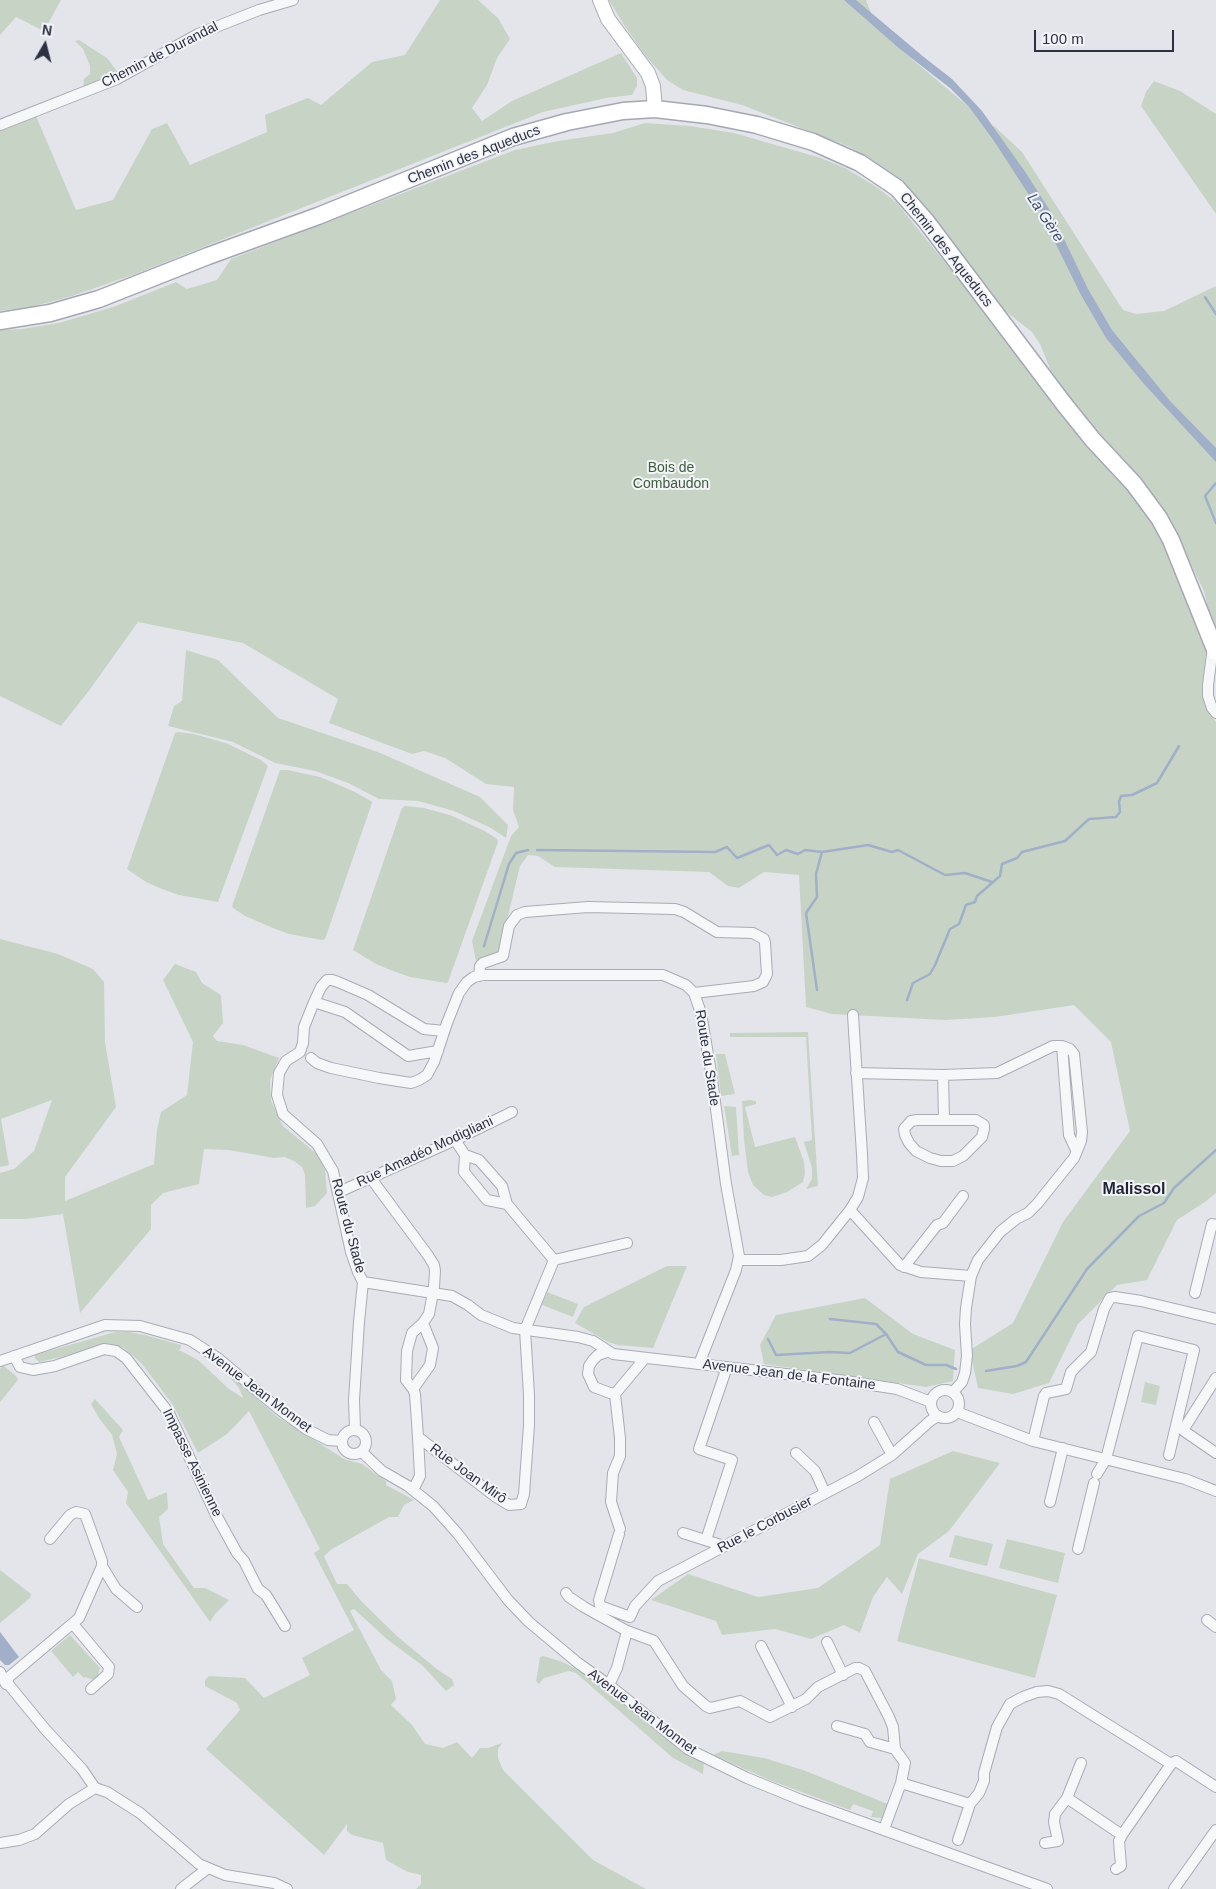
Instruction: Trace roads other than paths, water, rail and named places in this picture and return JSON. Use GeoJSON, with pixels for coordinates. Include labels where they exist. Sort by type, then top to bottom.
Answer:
{"type":"FeatureCollection","features":[{"type":"Feature","properties":{"kind":"main road","name":"Chemin des Aqueducs"},"geometry":{"type":"LineString","coordinates":[[0,321],[50,313],[107,296],[208,256],[318,216],[513,137],[586,118],[623,111],[655,109],[707,115],[757,126],[814,142],[860,163],[897,188],[926,221],[1070,411],[1093,440],[1134,484],[1159,518],[1171,540],[1214,649]]}},
{"type":"Feature","properties":{"kind":"street","name":"Chemin de Durandal"},"geometry":{"type":"LineString","coordinates":[[0,125],[117,79],[198,34],[259,10],[293,0]]}},
{"type":"Feature","properties":{"kind":"street"},"geometry":{"type":"LineString","coordinates":[[600,0],[608,19],[648,73],[653,86],[655,109]]}},
{"type":"Feature","properties":{"kind":"street"},"geometry":{"type":"LineString","coordinates":[[1214,649],[1208,696],[1212,708],[1216,712]]}},
{"type":"Feature","properties":{"kind":"street"},"geometry":{"type":"LineString","coordinates":[[311,1058],[317,1063],[331,1068],[411,1083],[426,1074],[434,1062],[459,993],[467,982],[479,976],[480,966],[483,963],[503,956],[509,926],[517,916],[525,912],[588,907],[675,909],[684,912],[717,932],[753,933],[764,939],[766,943],[767,974],[763,982],[754,986],[694,992]]}},
{"type":"Feature","properties":{"kind":"street","name":"Route du Stade"},"geometry":{"type":"LineString","coordinates":[[479,976],[663,975],[680,982],[694,992],[701,1013],[711,1072],[726,1184],[739,1260]]}},
{"type":"Feature","properties":{"kind":"street"},"geometry":{"type":"LineString","coordinates":[[438,1051],[408,1056],[345,1012],[314,1002],[324,982],[332,980],[368,994],[424,1029],[444,1031]]}},
{"type":"Feature","properties":{"kind":"street","name":"Route du Stade"},"geometry":{"type":"LineString","coordinates":[[314,1002],[304,1027],[303,1043],[300,1052],[286,1061],[279,1073],[277,1087],[279,1105],[288,1120],[310,1136],[323,1153],[333,1171],[351,1252],[363,1282],[354,1400],[355,1429]]}},
{"type":"Feature","properties":{"kind":"street"},"geometry":{"type":"LineString","coordinates":[[699,1364],[739,1260],[781,1260],[808,1256],[822,1245],[858,1197],[863,1178],[853,1015]]}},
{"type":"Feature","properties":{"kind":"street"},"geometry":{"type":"LineString","coordinates":[[856,1073],[996,1074],[1052,1046],[1062,1046],[1070,1049],[1074,1054],[1082,1132],[1081,1141],[1074,1158],[1037,1204],[1028,1213],[1016,1219],[1000,1232],[978,1260],[970,1276],[965,1324],[968,1356],[965,1372],[962,1382],[953,1392]]}},
{"type":"Feature","properties":{"kind":"street"},"geometry":{"type":"LineString","coordinates":[[943,1075],[944,1120]]}},
{"type":"Feature","properties":{"kind":"street","name":"Rue Amadéo Modigliani"},"geometry":{"type":"LineString","coordinates":[[338,1192],[455,1140],[512,1112]]}},
{"type":"Feature","properties":{"kind":"street"},"geometry":{"type":"LineString","coordinates":[[944,1120],[976,1120],[984,1125],[982,1137],[963,1156],[953,1161],[941,1161],[916,1151],[905,1135],[904,1129],[911,1121],[944,1120]]}},
{"type":"Feature","properties":{"kind":"street"},"geometry":{"type":"LineString","coordinates":[[455,1140],[464,1155],[464,1172],[487,1200],[507,1204]]}},
{"type":"Feature","properties":{"kind":"street"},"geometry":{"type":"LineString","coordinates":[[464,1155],[479,1160],[502,1186],[507,1204],[554,1260]]}},
{"type":"Feature","properties":{"kind":"street","name":"Rue Joan Mirô"},"geometry":{"type":"LineString","coordinates":[[370,1177],[434,1265],[435,1278],[429,1314],[424,1323],[412,1333],[407,1352],[406,1380],[413,1389],[420,1476],[413,1490]]}},
{"type":"Feature","properties":{"kind":"street"},"geometry":{"type":"LineString","coordinates":[[904,1267],[963,1196]]}},
{"type":"Feature","properties":{"kind":"street"},"geometry":{"type":"LineString","coordinates":[[850,1210],[895,1260],[904,1267],[921,1272],[970,1276]]}},
{"type":"Feature","properties":{"kind":"street"},"geometry":{"type":"LineString","coordinates":[[1195,1293],[1212,1224],[1216,1225]]}},
{"type":"Feature","properties":{"kind":"street"},"geometry":{"type":"LineString","coordinates":[[554,1260],[628,1243]]}},
{"type":"Feature","properties":{"kind":"street"},"geometry":{"type":"LineString","coordinates":[[525,1330],[554,1260]]}},
{"type":"Feature","properties":{"kind":"street"},"geometry":{"type":"LineString","coordinates":[[363,1282],[452,1296],[481,1315],[496,1322],[525,1330],[578,1337],[593,1342],[607,1352]]}},
{"type":"Feature","properties":{"kind":"street"},"geometry":{"type":"LineString","coordinates":[[1033,1441],[1044,1396],[1046,1393],[1066,1389],[1071,1372],[1091,1352],[1104,1309],[1110,1298],[1141,1300],[1216,1319]]}},
{"type":"Feature","properties":{"kind":"street"},"geometry":{"type":"LineString","coordinates":[[413,1389],[430,1365],[433,1348],[424,1323]]}},
{"type":"Feature","properties":{"kind":"street","name":"Avenue Jean Monnet"},"geometry":{"type":"LineString","coordinates":[[0,1361],[105,1325],[128,1324],[160,1330],[190,1340],[199,1346],[243,1377],[280,1410],[306,1429],[328,1440],[342,1441]]}},
{"type":"Feature","properties":{"kind":"street","name":"Rue Joan Mirô"},"geometry":{"type":"LineString","coordinates":[[418,1437],[496,1497],[509,1505],[521,1504],[524,1494],[529,1425],[525,1330]]}},
{"type":"Feature","properties":{"kind":"street"},"geometry":{"type":"LineString","coordinates":[[1078,1549],[1095,1479],[1106,1459],[1138,1336],[1194,1350],[1170,1455]]}},
{"type":"Feature","properties":{"kind":"street","name":"Impasse Asinienne"},"geometry":{"type":"LineString","coordinates":[[14,1356],[20,1367],[33,1370],[56,1366],[104,1350],[116,1351],[126,1358],[169,1413],[215,1513],[244,1561],[258,1589],[266,1595],[285,1626]]}},
{"type":"Feature","properties":{"kind":"street"},"geometry":{"type":"LineString","coordinates":[[607,1352],[598,1355],[593,1360],[589,1366],[588,1374],[594,1387],[605,1393],[615,1394],[645,1358]]}},
{"type":"Feature","properties":{"kind":"street","name":"Avenue Jean de la Fontaine"},"geometry":{"type":"LineString","coordinates":[[607,1352],[879,1386],[897,1389],[931,1402]]}},
{"type":"Feature","properties":{"kind":"street"},"geometry":{"type":"LineString","coordinates":[[706,1540],[732,1460],[699,1449],[727,1367]]}},
{"type":"Feature","properties":{"kind":"street"},"geometry":{"type":"LineString","coordinates":[[1216,1378],[1185,1427],[1184,1432],[1216,1453]]}},
{"type":"Feature","properties":{"kind":"street"},"geometry":{"type":"LineString","coordinates":[[947,1390],[953,1392],[959,1399],[960,1404],[957,1412],[953,1416],[946,1418],[938,1416],[933,1411],[931,1402],[934,1396],[939,1392],[947,1390]]}},
{"type":"Feature","properties":{"kind":"street","name":"Rue le Corbusier"},"geometry":{"type":"LineString","coordinates":[[615,1394],[620,1432],[620,1456],[613,1473],[611,1502],[620,1531],[599,1600],[600,1606],[630,1617],[636,1606],[658,1581],[825,1493],[892,1455],[938,1416]]}},
{"type":"Feature","properties":{"kind":"street"},"geometry":{"type":"LineString","coordinates":[[957,1412],[1033,1441],[1185,1479],[1216,1491]]}},
{"type":"Feature","properties":{"kind":"street"},"geometry":{"type":"LineString","coordinates":[[874,1422],[892,1455]]}},
{"type":"Feature","properties":{"kind":"street"},"geometry":{"type":"LineString","coordinates":[[355,1429],[362,1432],[366,1438],[366,1446],[362,1452],[356,1454],[348,1453],[343,1448],[342,1441],[344,1435],[349,1430],[355,1429]]}},
{"type":"Feature","properties":{"kind":"street"},"geometry":{"type":"LineString","coordinates":[[1050,1502],[1063,1448]]}},
{"type":"Feature","properties":{"kind":"street","name":"Avenue Jean Monnet"},"geometry":{"type":"LineString","coordinates":[[362,1452],[382,1471],[413,1490],[433,1506],[508,1600],[529,1622],[688,1749],[715,1763],[801,1800],[1047,1889]]}},
{"type":"Feature","properties":{"kind":"street"},"geometry":{"type":"LineString","coordinates":[[796,1453],[814,1471],[825,1493]]}},
{"type":"Feature","properties":{"kind":"street"},"geometry":{"type":"LineString","coordinates":[[50,1539],[70,1515],[80,1512],[88,1519],[102,1566],[116,1588],[137,1607]]}},
{"type":"Feature","properties":{"kind":"street"},"geometry":{"type":"LineString","coordinates":[[683,1533],[724,1546]]}},
{"type":"Feature","properties":{"kind":"street"},"geometry":{"type":"LineString","coordinates":[[3,1684],[73,1624],[81,1614],[102,1566]]}},
{"type":"Feature","properties":{"kind":"street"},"geometry":{"type":"LineString","coordinates":[[566,1593],[584,1607],[627,1631],[657,1643],[669,1666],[683,1686],[706,1706],[714,1708],[740,1701],[770,1717],[806,1699],[818,1687],[855,1668],[865,1671],[889,1717],[895,1749],[905,1763],[901,1783],[884,1829]]}},
{"type":"Feature","properties":{"kind":"street"},"geometry":{"type":"LineString","coordinates":[[1207,1620],[1216,1627]]}},
{"type":"Feature","properties":{"kind":"street"},"geometry":{"type":"LineString","coordinates":[[73,1624],[108,1667],[108,1674],[91,1689]]}},
{"type":"Feature","properties":{"kind":"street"},"geometry":{"type":"LineString","coordinates":[[609,1685],[617,1668],[627,1631]]}},
{"type":"Feature","properties":{"kind":"street"},"geometry":{"type":"LineString","coordinates":[[827,1642],[843,1675]]}},
{"type":"Feature","properties":{"kind":"street"},"geometry":{"type":"LineString","coordinates":[[761,1646],[792,1707]]}},
{"type":"Feature","properties":{"kind":"street"},"geometry":{"type":"LineString","coordinates":[[0,1672],[3,1684]]}},
{"type":"Feature","properties":{"kind":"street"},"geometry":{"type":"LineString","coordinates":[[3,1684],[9,1685],[82,1769],[95,1788],[107,1792],[134,1809],[190,1858],[208,1868],[225,1874],[274,1883],[286,1889]]}},
{"type":"Feature","properties":{"kind":"street"},"geometry":{"type":"LineString","coordinates":[[958,1840],[970,1804],[979,1793],[997,1727],[1010,1704],[1023,1697],[1048,1691],[1059,1694],[1171,1764]]}},
{"type":"Feature","properties":{"kind":"street"},"geometry":{"type":"LineString","coordinates":[[837,1726],[865,1734],[870,1742],[895,1749]]}},
{"type":"Feature","properties":{"kind":"street"},"geometry":{"type":"LineString","coordinates":[[1116,1869],[1121,1866],[1119,1841],[1122,1835],[1171,1764],[1176,1761],[1216,1787]]}},
{"type":"Feature","properties":{"kind":"street"},"geometry":{"type":"LineString","coordinates":[[1044,1843],[1058,1841],[1054,1822],[1055,1814],[1067,1798],[1081,1763]]}},
{"type":"Feature","properties":{"kind":"street"},"geometry":{"type":"LineString","coordinates":[[901,1783],[970,1804]]}},
{"type":"Feature","properties":{"kind":"street"},"geometry":{"type":"LineString","coordinates":[[0,1843],[20,1840],[35,1834],[69,1804],[95,1788]]}},
{"type":"Feature","properties":{"kind":"street"},"geometry":{"type":"LineString","coordinates":[[1067,1798],[1122,1835]]}},
{"type":"Feature","properties":{"kind":"street"},"geometry":{"type":"LineString","coordinates":[[1174,1889],[1216,1830]]}},
{"type":"Feature","properties":{"kind":"street"},"geometry":{"type":"LineString","coordinates":[[181,1889],[208,1868]]}},
{"type":"Feature","properties":{"kind":"water","name":"La Gère"},"geometry":{"type":"Polygon","coordinates":[[[844,0],[856,0],[952,79],[982,111],[1026,173],[1052,214],[1088,289],[1112,330],[1170,401],[1216,448],[1216,462],[1144,384],[1106,338],[1081,295],[1040,212],[994,141],[969,107],[950,88],[901,50],[844,0]]]}},
{"type":"Feature","properties":{"kind":"water"},"geometry":{"type":"Polygon","coordinates":[[[0,1632],[19,1657],[9,1665],[5,1665],[0,1660],[0,1632]]]}},
{"type":"Feature","properties":{"kind":"waterway"},"geometry":{"type":"LineString","coordinates":[[1205,297],[1216,314]]}},
{"type":"Feature","properties":{"kind":"waterway"},"geometry":{"type":"LineString","coordinates":[[1216,483],[1205,496],[1216,523]]}},
{"type":"Feature","properties":{"kind":"waterway"},"geometry":{"type":"LineString","coordinates":[[907,1000],[913,983],[930,974],[950,929],[959,924],[966,905],[975,902],[977,896],[1000,876],[1002,864],[1017,858],[1022,852],[1065,841],[1089,819],[1116,817],[1120,812],[1119,802],[1121,796],[1132,795],[1157,783],[1179,746]]}},
{"type":"Feature","properties":{"kind":"waterway"},"geometry":{"type":"LineString","coordinates":[[537,850],[715,852],[727,847],[737,858],[769,845],[777,855],[786,850],[798,854],[805,850],[822,852],[868,845],[892,852],[898,850],[945,875],[965,873],[992,882]]}},
{"type":"Feature","properties":{"kind":"waterway"},"geometry":{"type":"LineString","coordinates":[[484,946],[509,864],[516,853],[528,850]]}},
{"type":"Feature","properties":{"kind":"waterway"},"geometry":{"type":"LineString","coordinates":[[817,990],[806,913],[817,897],[816,874],[822,852]]}},
{"type":"Feature","properties":{"kind":"waterway"},"geometry":{"type":"LineString","coordinates":[[986,1371],[1017,1366],[1026,1362],[1087,1269],[1139,1216],[1164,1203],[1174,1188],[1216,1150]]}},
{"type":"Feature","properties":{"kind":"waterway"},"geometry":{"type":"LineString","coordinates":[[830,1319],[876,1324],[886,1334]]}},
{"type":"Feature","properties":{"kind":"waterway"},"geometry":{"type":"LineString","coordinates":[[768,1339],[776,1355],[829,1352],[850,1353],[886,1334],[898,1352],[926,1365],[946,1365],[956,1369]]}},
{"type":"Feature","properties":{"kind":"district","name":"Malissol"},"geometry":{"type":"Point","coordinates":[1134,1190]}},
{"type":"Feature","properties":{"kind":"park label","name":"Bois de Combaudon"},"geometry":{"type":"Point","coordinates":[671,476]}}]}
